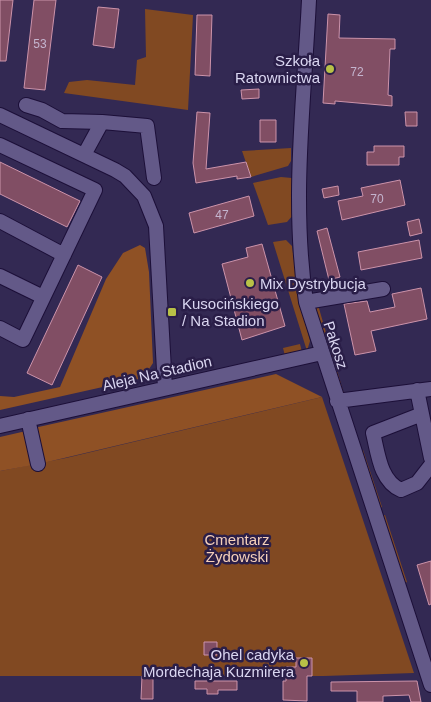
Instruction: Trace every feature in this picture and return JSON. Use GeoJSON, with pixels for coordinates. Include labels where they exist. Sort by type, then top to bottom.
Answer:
{"type":"FeatureCollection","features":[{"type":"Feature","properties":{"kind":"street","name":"Pakosz"},"geometry":{"type":"LineString","coordinates":[[309,0],[299,196],[299,255],[306,302],[431,685]]}},
{"type":"Feature","properties":{"kind":"street"},"geometry":{"type":"LineString","coordinates":[[26,105],[42,110],[62,121],[147,126],[154,178]]}},
{"type":"Feature","properties":{"kind":"street"},"geometry":{"type":"LineString","coordinates":[[0,115],[125,176],[144,196],[152,214],[157,241],[165,388]]}},
{"type":"Feature","properties":{"kind":"street"},"geometry":{"type":"LineString","coordinates":[[84,155],[102,122]]}},
{"type":"Feature","properties":{"kind":"street"},"geometry":{"type":"LineString","coordinates":[[0,145],[95,190],[23,340],[0,328]]}},
{"type":"Feature","properties":{"kind":"street"},"geometry":{"type":"LineString","coordinates":[[0,221],[64,255]]}},
{"type":"Feature","properties":{"kind":"street"},"geometry":{"type":"LineString","coordinates":[[0,276],[43,297]]}},
{"type":"Feature","properties":{"kind":"street"},"geometry":{"type":"LineString","coordinates":[[306,302],[383,289]]}},
{"type":"Feature","properties":{"kind":"street","name":"Aleja Na Stadion"},"geometry":{"type":"LineString","coordinates":[[0,426],[322,353]]}},
{"type":"Feature","properties":{"kind":"street"},"geometry":{"type":"LineString","coordinates":[[337,401],[431,388]]}},
{"type":"Feature","properties":{"kind":"street"},"geometry":{"type":"LineString","coordinates":[[417,390],[431,458]]}},
{"type":"Feature","properties":{"kind":"street"},"geometry":{"type":"LineString","coordinates":[[422,414],[373,433],[383,471],[392,486],[401,490],[417,483],[431,465]]}},
{"type":"Feature","properties":{"kind":"street"},"geometry":{"type":"LineString","coordinates":[[28,419],[38,464]]}},
{"type":"Feature","properties":{"kind":"green space"},"geometry":{"type":"Polygon","coordinates":[[[145,9],[193,15],[188,110],[64,93],[69,82],[87,80],[135,85],[137,60],[146,57],[145,9]]]}},
{"type":"Feature","properties":{"kind":"green space"},"geometry":{"type":"Polygon","coordinates":[[[291,148],[291,161],[288,166],[251,177],[242,151],[291,148]]]}},
{"type":"Feature","properties":{"kind":"green space"},"geometry":{"type":"Polygon","coordinates":[[[281,177],[292,178],[293,215],[287,222],[268,225],[253,183],[281,177]]]}},
{"type":"Feature","properties":{"kind":"green space"},"geometry":{"type":"Polygon","coordinates":[[[286,240],[292,246],[300,304],[310,341],[307,351],[273,242],[286,240]]]}},
{"type":"Feature","properties":{"kind":"green space"},"geometry":{"type":"Polygon","coordinates":[[[318,305],[344,394],[338,389],[314,306],[318,305]]]}},
{"type":"Feature","properties":{"kind":"green space"},"geometry":{"type":"Polygon","coordinates":[[[300,344],[302,352],[285,356],[283,348],[300,344]]]}},
{"type":"Feature","properties":{"kind":"green space","name":"Cmentarz Żydowski"},"geometry":{"type":"Polygon","coordinates":[[[322,397],[414,673],[324,676],[0,676],[0,471],[66,458],[322,397]]]}},
{"type":"Feature","properties":{"kind":"green space"},"geometry":{"type":"Polygon","coordinates":[[[363,450],[382,507],[378,509],[360,452],[363,450]]]}},
{"type":"Feature","properties":{"kind":"green space"},"geometry":{"type":"Polygon","coordinates":[[[385,515],[407,582],[403,584],[381,516],[385,515]]]}},
{"type":"Feature","properties":{"kind":"shaded area"},"geometry":{"type":"Polygon","coordinates":[[[140,245],[145,248],[149,272],[153,363],[143,378],[0,410],[0,396],[14,397],[60,387],[106,279],[123,253],[140,245]]]}},
{"type":"Feature","properties":{"kind":"shaded area"},"geometry":{"type":"Polygon","coordinates":[[[276,374],[322,397],[43,463],[34,428],[276,374]]]}},
{"type":"Feature","properties":{"kind":"shaded area"},"geometry":{"type":"Polygon","coordinates":[[[26,431],[33,465],[0,471],[0,437],[26,431]]]}},
{"type":"Feature","properties":{"kind":"building"},"geometry":{"type":"Polygon","coordinates":[[[0,0],[13,0],[6,61],[0,61],[0,0]]]}},
{"type":"Feature","properties":{"kind":"building"},"geometry":{"type":"Polygon","coordinates":[[[34,0],[56,0],[45,90],[24,88],[34,0]]]}},
{"type":"Feature","properties":{"kind":"building"},"geometry":{"type":"Polygon","coordinates":[[[98,7],[119,9],[114,48],[93,45],[98,7]]]}},
{"type":"Feature","properties":{"kind":"building"},"geometry":{"type":"Polygon","coordinates":[[[328,14],[340,15],[339,38],[395,39],[395,49],[390,49],[388,95],[392,96],[392,106],[335,101],[335,104],[323,103],[328,14]]]}},
{"type":"Feature","properties":{"kind":"building"},"geometry":{"type":"Polygon","coordinates":[[[197,15],[212,15],[210,76],[195,75],[197,15]]]}},
{"type":"Feature","properties":{"kind":"building"},"geometry":{"type":"Polygon","coordinates":[[[259,89],[259,98],[242,99],[241,90],[259,89]]]}},
{"type":"Feature","properties":{"kind":"building"},"geometry":{"type":"Polygon","coordinates":[[[197,112],[210,113],[206,169],[246,162],[251,177],[237,179],[237,176],[196,183],[193,163],[197,112]]]}},
{"type":"Feature","properties":{"kind":"building"},"geometry":{"type":"Polygon","coordinates":[[[405,112],[417,112],[417,126],[406,126],[405,112]]]}},
{"type":"Feature","properties":{"kind":"building"},"geometry":{"type":"Polygon","coordinates":[[[260,120],[276,120],[276,142],[260,142],[260,120]]]}},
{"type":"Feature","properties":{"kind":"building"},"geometry":{"type":"Polygon","coordinates":[[[374,146],[404,146],[404,157],[399,157],[399,165],[367,165],[367,152],[374,152],[374,146]]]}},
{"type":"Feature","properties":{"kind":"building"},"geometry":{"type":"Polygon","coordinates":[[[0,162],[80,201],[67,227],[0,194],[0,162]]]}},
{"type":"Feature","properties":{"kind":"building"},"geometry":{"type":"Polygon","coordinates":[[[400,180],[405,205],[342,220],[338,201],[363,196],[361,188],[400,180]]]}},
{"type":"Feature","properties":{"kind":"building"},"geometry":{"type":"Polygon","coordinates":[[[338,186],[339,195],[324,198],[322,189],[338,186]]]}},
{"type":"Feature","properties":{"kind":"building"},"geometry":{"type":"Polygon","coordinates":[[[249,196],[254,216],[194,233],[189,213],[249,196]]]}},
{"type":"Feature","properties":{"kind":"building"},"geometry":{"type":"Polygon","coordinates":[[[419,219],[422,233],[410,236],[407,222],[419,219]]]}},
{"type":"Feature","properties":{"kind":"building"},"geometry":{"type":"Polygon","coordinates":[[[327,228],[340,277],[329,280],[317,231],[327,228]]]}},
{"type":"Feature","properties":{"kind":"building"},"geometry":{"type":"Polygon","coordinates":[[[419,240],[422,258],[361,270],[358,252],[419,240]]]}},
{"type":"Feature","properties":{"kind":"building","name":"Mix Dystrybucja"},"geometry":{"type":"Polygon","coordinates":[[[262,244],[285,326],[242,340],[222,264],[248,257],[246,248],[262,244]]]}},
{"type":"Feature","properties":{"kind":"building"},"geometry":{"type":"Polygon","coordinates":[[[78,265],[102,277],[52,385],[27,373],[78,265]]]}},
{"type":"Feature","properties":{"kind":"building"},"geometry":{"type":"Polygon","coordinates":[[[421,288],[427,319],[371,331],[376,351],[355,355],[344,304],[367,301],[370,312],[395,307],[392,294],[421,288]]]}},
{"type":"Feature","properties":{"kind":"building"},"geometry":{"type":"Polygon","coordinates":[[[431,561],[431,604],[429,605],[417,565],[431,561]]]}},
{"type":"Feature","properties":{"kind":"building"},"geometry":{"type":"Polygon","coordinates":[[[204,642],[217,642],[217,655],[204,655],[204,642]]]}},
{"type":"Feature","properties":{"kind":"building"},"geometry":{"type":"Polygon","coordinates":[[[296,658],[312,658],[312,676],[307,676],[307,701],[283,700],[283,681],[286,681],[286,667],[296,667],[296,658]]]}},
{"type":"Feature","properties":{"kind":"building"},"geometry":{"type":"Polygon","coordinates":[[[142,676],[153,676],[153,699],[141,699],[142,676]]]}},
{"type":"Feature","properties":{"kind":"building"},"geometry":{"type":"Polygon","coordinates":[[[195,681],[237,681],[237,690],[218,690],[218,694],[207,694],[207,689],[195,689],[195,681]]]}},
{"type":"Feature","properties":{"kind":"building"},"geometry":{"type":"Polygon","coordinates":[[[417,681],[421,702],[411,702],[409,695],[383,696],[383,702],[357,702],[357,691],[331,691],[331,682],[417,681]]]}},
{"type":"Feature","properties":{"kind":"place","name":"Szkoła Ratownictwa"},"geometry":{"type":"Point","coordinates":[330,69]}},
{"type":"Feature","properties":{"kind":"place","name":"Mix Dystrybucja"},"geometry":{"type":"Point","coordinates":[250,283]}},
{"type":"Feature","properties":{"kind":"place","name":"Kusocińskiego / Na Stadion"},"geometry":{"type":"Point","coordinates":[172,312]}},
{"type":"Feature","properties":{"kind":"place","name":"Ohel cadyka Mordechaja Kuzmirera"},"geometry":{"type":"Point","coordinates":[304,663]}}]}
